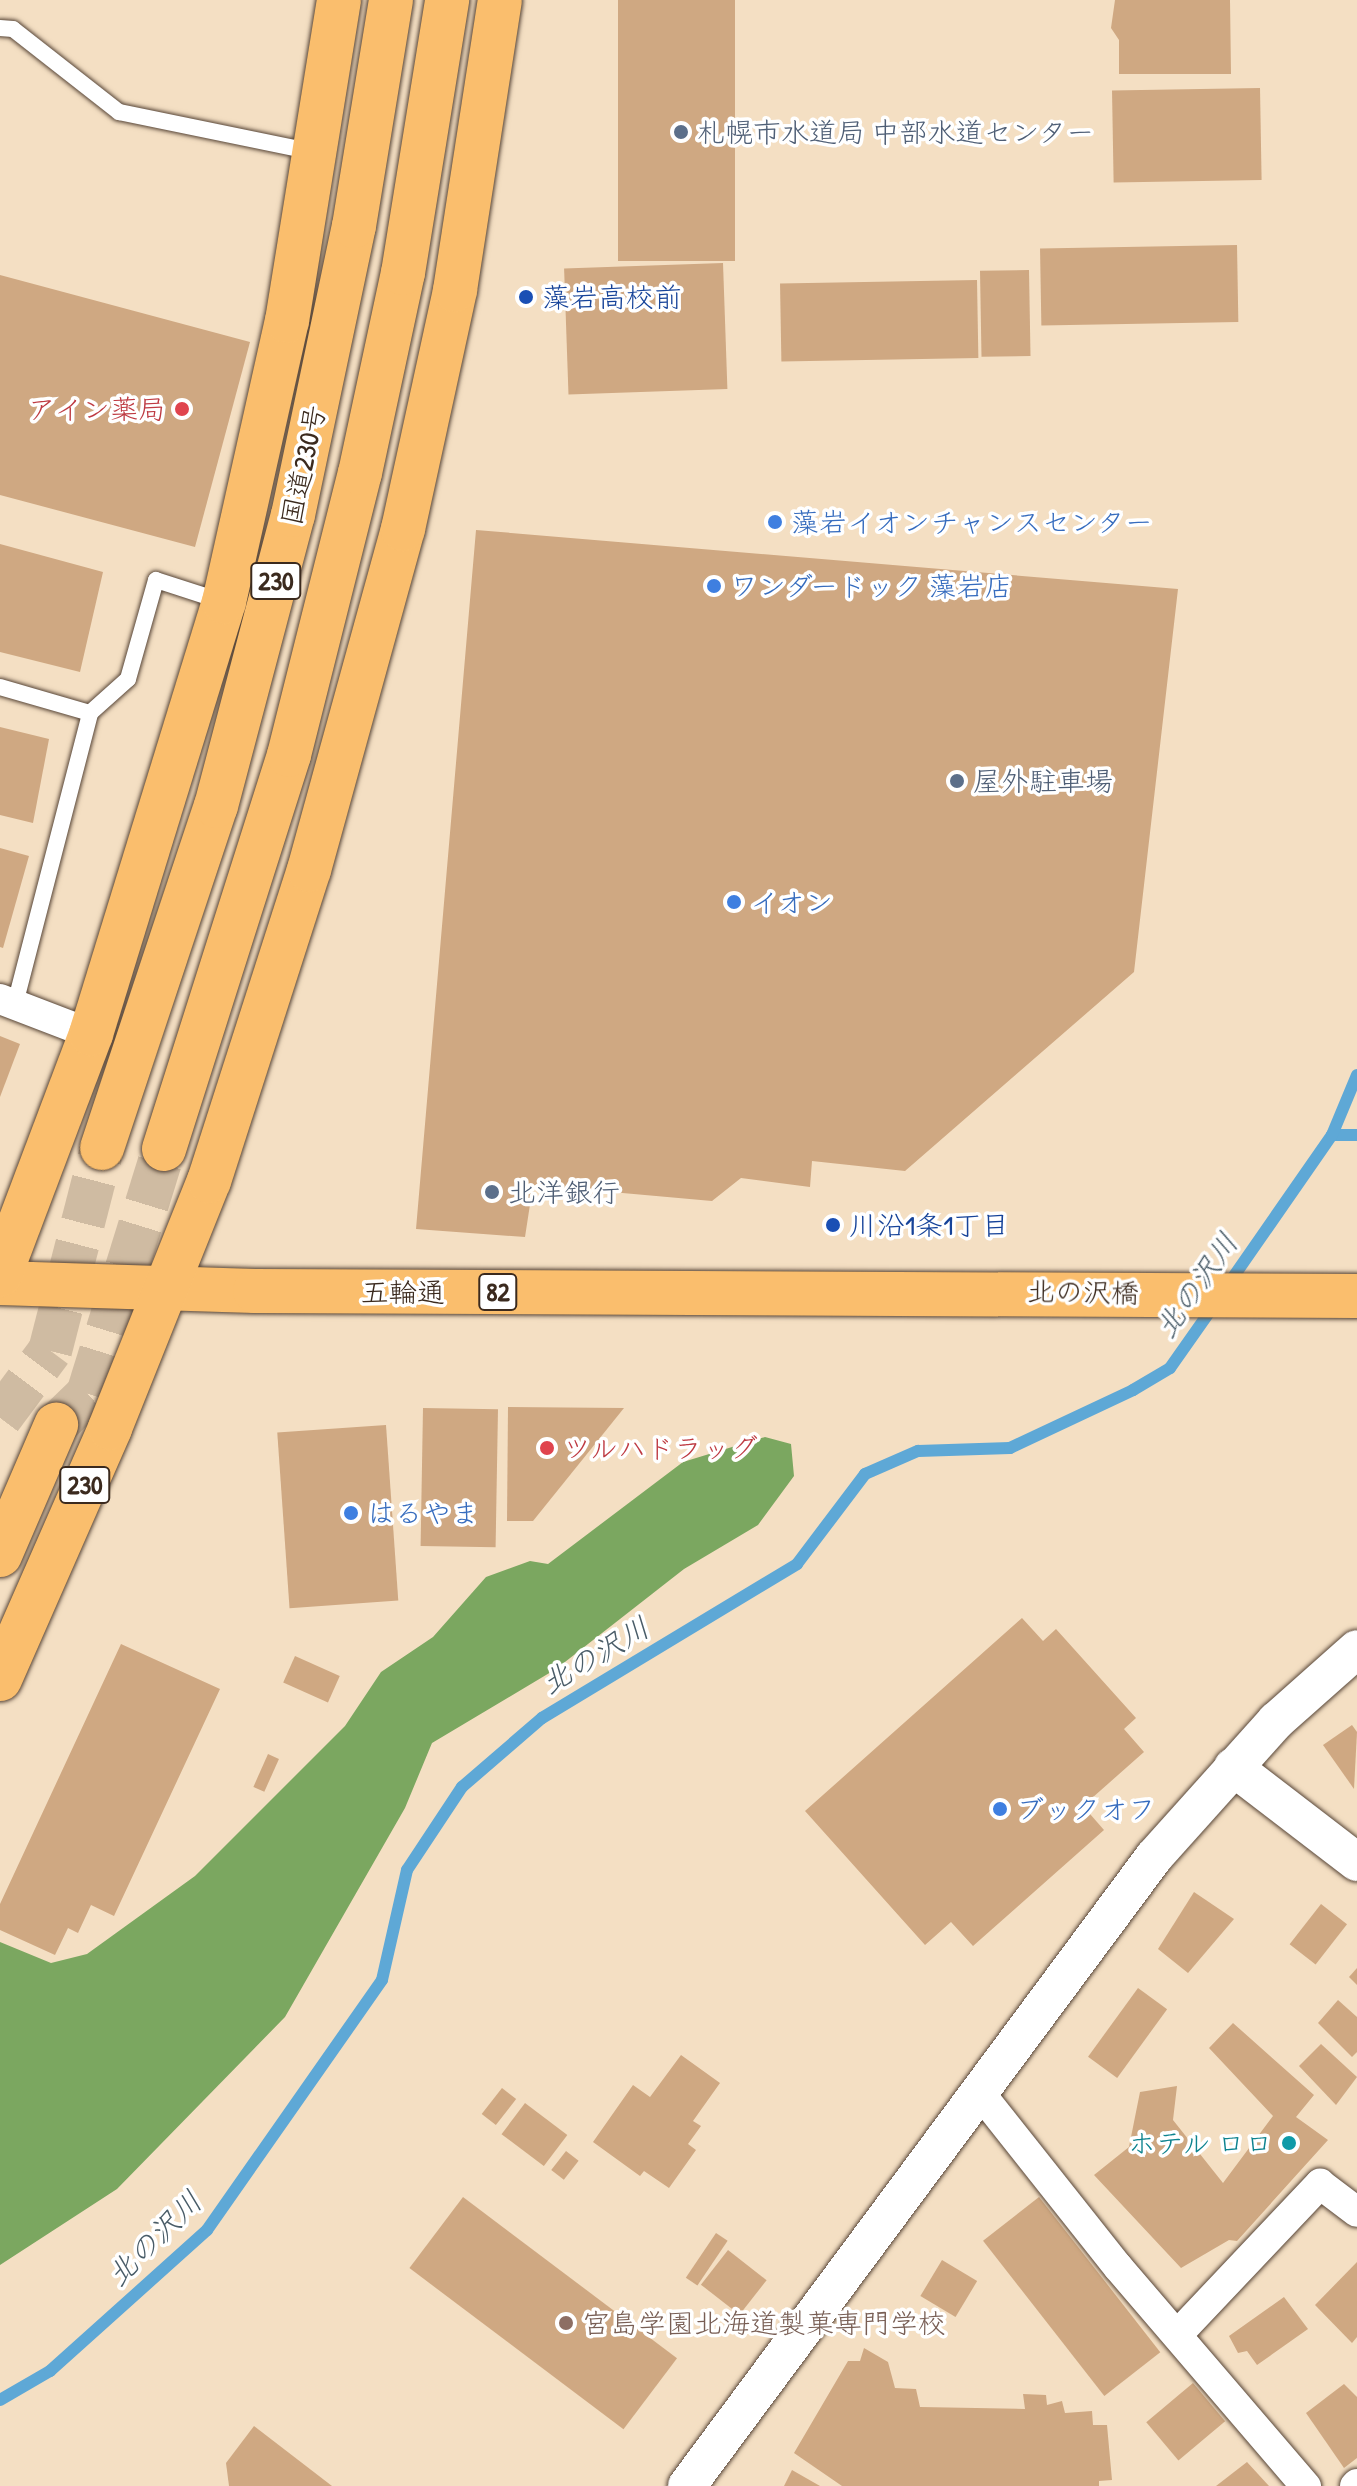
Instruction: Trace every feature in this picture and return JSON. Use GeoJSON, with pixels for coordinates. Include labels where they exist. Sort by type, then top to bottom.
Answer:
{"type":"FeatureCollection","features":[{"type":"Feature","properties":{"kind":"main road"},"geometry":{"type":"LineString","coordinates":[[0,1275],[91,1034],[224,602],[287,321],[339,0]]}},
{"type":"Feature","properties":{"kind":"main road","name":"国道230号"},"geometry":{"type":"LineString","coordinates":[[102,1148],[216,806],[293,515],[354,226],[391,0]]}},
{"type":"Feature","properties":{"kind":"main road","name":"国道230号"},"geometry":{"type":"LineString","coordinates":[[164,1149],[289,755],[360,473],[403,273],[447,0]]}},
{"type":"Feature","properties":{"kind":"main road"},"geometry":{"type":"LineString","coordinates":[[163,1288],[209,1181],[309,870],[403,529],[455,290],[500,0]]}},
{"type":"Feature","properties":{"kind":"main road","name":"五輪通"},"geometry":{"type":"LineString","coordinates":[[0,1283],[163,1288],[951,1291]]}},
{"type":"Feature","properties":{"kind":"main road","name":"230"},"geometry":{"type":"LineString","coordinates":[[0,1679],[110,1428],[163,1288]]}},
{"type":"Feature","properties":{"kind":"main road","name":"北の沢橋"},"geometry":{"type":"LineString","coordinates":[[951,1291],[1357,1296]]}},
{"type":"Feature","properties":{"kind":"main road","name":"230"},"geometry":{"type":"LineString","coordinates":[[0,1555],[56,1425]]}},
{"type":"Feature","properties":{"kind":"street"},"geometry":{"type":"LineString","coordinates":[[7,1002],[91,1034]]}},
{"type":"Feature","properties":{"kind":"street"},"geometry":{"type":"LineString","coordinates":[[687,2486],[1154,1857],[1233,1767],[1357,1649]]}},
{"type":"Feature","properties":{"kind":"street"},"geometry":{"type":"LineString","coordinates":[[1233,1767],[1357,1862]]}},
{"type":"Feature","properties":{"kind":"street"},"geometry":{"type":"LineString","coordinates":[[980,2093],[1118,2267],[1306,2486]]}},
{"type":"Feature","properties":{"kind":"street"},"geometry":{"type":"LineString","coordinates":[[1178,2334],[1320,2184],[1357,2212]]}},
{"type":"Feature","properties":{"kind":"lane"},"geometry":{"type":"LineString","coordinates":[[0,28],[13,29],[119,112],[316,152]]}},
{"type":"Feature","properties":{"kind":"lane"},"geometry":{"type":"LineString","coordinates":[[7,1002],[90,713],[128,679],[156,580],[224,602]]}},
{"type":"Feature","properties":{"kind":"lane"},"geometry":{"type":"LineString","coordinates":[[0,687],[90,713]]}},
{"type":"Feature","properties":{"kind":"green space"},"geometry":{"type":"Polygon","coordinates":[[[765,1437],[791,1444],[794,1476],[758,1525],[684,1569],[556,1669],[432,1743],[405,1808],[285,2017],[117,2189],[0,2265],[0,1942],[51,1963],[87,1954],[195,1876],[345,1726],[381,1672],[433,1637],[486,1577],[530,1561],[548,1564],[683,1462],[765,1437]]]}},
{"type":"Feature","properties":{"kind":"building"},"geometry":{"type":"Polygon","coordinates":[[[618,0],[735,0],[735,261],[618,261],[618,0]]]}},
{"type":"Feature","properties":{"kind":"building"},"geometry":{"type":"Polygon","coordinates":[[[1115,0],[1230,0],[1231,74],[1119,74],[1119,40],[1111,28],[1115,0]]]}},
{"type":"Feature","properties":{"kind":"building"},"geometry":{"type":"Polygon","coordinates":[[[1260,88],[1262,180],[1114,183],[1112,91],[1260,88]]]}},
{"type":"Feature","properties":{"kind":"building"},"geometry":{"type":"Polygon","coordinates":[[[1237,245],[1238,322],[1041,325],[1040,248],[1237,245]]]}},
{"type":"Feature","properties":{"kind":"building"},"geometry":{"type":"Polygon","coordinates":[[[723,263],[727,389],[568,394],[564,269],[723,263]]]}},
{"type":"Feature","properties":{"kind":"building"},"geometry":{"type":"Polygon","coordinates":[[[1029,270],[1031,356],[982,357],[980,271],[1029,270]]]}},
{"type":"Feature","properties":{"kind":"building"},"geometry":{"type":"Polygon","coordinates":[[[0,275],[250,342],[195,547],[0,495],[0,275]]]}},
{"type":"Feature","properties":{"kind":"building"},"geometry":{"type":"Polygon","coordinates":[[[977,280],[978,358],[781,361],[780,283],[977,280]]]}},
{"type":"Feature","properties":{"kind":"building"},"geometry":{"type":"Polygon","coordinates":[[[476,530],[1178,589],[1134,972],[905,1171],[812,1161],[810,1187],[741,1178],[712,1201],[533,1185],[525,1237],[416,1229],[476,530]]]}},
{"type":"Feature","properties":{"kind":"building"},"geometry":{"type":"Polygon","coordinates":[[[0,544],[103,572],[80,672],[0,652],[0,544]]]}},
{"type":"Feature","properties":{"kind":"building"},"geometry":{"type":"Polygon","coordinates":[[[0,727],[49,739],[33,823],[0,815],[0,727]]]}},
{"type":"Feature","properties":{"kind":"building"},"geometry":{"type":"Polygon","coordinates":[[[0,848],[29,856],[3,948],[0,947],[0,848]]]}},
{"type":"Feature","properties":{"kind":"building"},"geometry":{"type":"Polygon","coordinates":[[[0,1036],[20,1044],[0,1097],[0,1036]]]}},
{"type":"Feature","properties":{"kind":"building"},"geometry":{"type":"Polygon","coordinates":[[[508,1407],[624,1408],[533,1521],[507,1521],[508,1407]]]}},
{"type":"Feature","properties":{"kind":"building"},"geometry":{"type":"Polygon","coordinates":[[[423,1408],[498,1409],[496,1547],[421,1546],[423,1408]]]}},
{"type":"Feature","properties":{"kind":"building"},"geometry":{"type":"Polygon","coordinates":[[[386,1425],[398,1601],[290,1608],[277,1433],[386,1425]]]}},
{"type":"Feature","properties":{"kind":"building"},"geometry":{"type":"Polygon","coordinates":[[[1022,1618],[1043,1641],[1056,1629],[1136,1718],[1124,1729],[1144,1752],[1083,1806],[1104,1830],[973,1946],[951,1922],[925,1945],[805,1811],[1022,1618]]]}},
{"type":"Feature","properties":{"kind":"building"},"geometry":{"type":"Polygon","coordinates":[[[121,1644],[220,1689],[114,1916],[91,1905],[78,1933],[68,1928],[55,1955],[0,1930],[0,1904],[121,1644]]]}},
{"type":"Feature","properties":{"kind":"building"},"geometry":{"type":"Polygon","coordinates":[[[295,1656],[340,1676],[328,1702],[283,1682],[295,1656]]]}},
{"type":"Feature","properties":{"kind":"building"},"geometry":{"type":"Polygon","coordinates":[[[1352,1725],[1357,1732],[1354,1789],[1323,1745],[1352,1725]]]}},
{"type":"Feature","properties":{"kind":"building"},"geometry":{"type":"Polygon","coordinates":[[[268,1754],[279,1759],[264,1792],[253,1787],[268,1754]]]}},
{"type":"Feature","properties":{"kind":"building"},"geometry":{"type":"Polygon","coordinates":[[[1194,1892],[1234,1919],[1188,1973],[1158,1949],[1194,1892]]]}},
{"type":"Feature","properties":{"kind":"building"},"geometry":{"type":"Polygon","coordinates":[[[1321,1904],[1347,1924],[1316,1965],[1290,1944],[1321,1904]]]}},
{"type":"Feature","properties":{"kind":"building"},"geometry":{"type":"Polygon","coordinates":[[[1357,1968],[1357,1985],[1349,1977],[1357,1968]]]}},
{"type":"Feature","properties":{"kind":"building"},"geometry":{"type":"Polygon","coordinates":[[[1138,1988],[1167,2009],[1117,2078],[1088,2057],[1138,1988]]]}},
{"type":"Feature","properties":{"kind":"building"},"geometry":{"type":"Polygon","coordinates":[[[1338,2000],[1357,2017],[1357,2052],[1352,2057],[1318,2023],[1338,2000]]]}},
{"type":"Feature","properties":{"kind":"building","name":"ホテル ロロ"},"geometry":{"type":"Polygon","coordinates":[[[1233,2023],[1314,2095],[1296,2117],[1328,2140],[1237,2241],[1229,2240],[1181,2268],[1094,2175],[1129,2147],[1140,2092],[1177,2086],[1173,2120],[1223,2183],[1273,2116],[1209,2048],[1233,2023]]]}},
{"type":"Feature","properties":{"kind":"building"},"geometry":{"type":"Polygon","coordinates":[[[1321,2044],[1357,2077],[1336,2105],[1299,2066],[1321,2044]]]}},
{"type":"Feature","properties":{"kind":"building"},"geometry":{"type":"Polygon","coordinates":[[[681,2055],[720,2083],[693,2121],[701,2126],[688,2144],[696,2150],[669,2188],[644,2171],[640,2176],[593,2142],[633,2085],[650,2097],[681,2055]]]}},
{"type":"Feature","properties":{"kind":"building"},"geometry":{"type":"Polygon","coordinates":[[[502,2088],[516,2099],[496,2125],[482,2114],[502,2088]]]}},
{"type":"Feature","properties":{"kind":"building"},"geometry":{"type":"Polygon","coordinates":[[[525,2103],[567,2135],[544,2166],[502,2134],[525,2103]]]}},
{"type":"Feature","properties":{"kind":"building"},"geometry":{"type":"Polygon","coordinates":[[[566,2151],[579,2161],[564,2180],[551,2170],[566,2151]]]}},
{"type":"Feature","properties":{"kind":"building"},"geometry":{"type":"Polygon","coordinates":[[[463,2197],[677,2358],[623,2429],[409,2268],[463,2197]]]}},
{"type":"Feature","properties":{"kind":"building"},"geometry":{"type":"Polygon","coordinates":[[[1039,2197],[1160,2352],[1104,2396],[983,2241],[1039,2197]]]}},
{"type":"Feature","properties":{"kind":"building"},"geometry":{"type":"Polygon","coordinates":[[[716,2233],[728,2241],[697,2286],[686,2278],[716,2233]]]}},
{"type":"Feature","properties":{"kind":"building"},"geometry":{"type":"Polygon","coordinates":[[[728,2250],[767,2280],[740,2315],[701,2285],[728,2250]]]}},
{"type":"Feature","properties":{"kind":"building"},"geometry":{"type":"Polygon","coordinates":[[[942,2260],[977,2281],[956,2317],[920,2296],[942,2260]]]}},
{"type":"Feature","properties":{"kind":"building"},"geometry":{"type":"Polygon","coordinates":[[[1357,2262],[1357,2337],[1352,2343],[1315,2305],[1357,2262]]]}},
{"type":"Feature","properties":{"kind":"building"},"geometry":{"type":"Polygon","coordinates":[[[1284,2297],[1308,2329],[1257,2365],[1247,2351],[1238,2353],[1229,2336],[1284,2297]]]}},
{"type":"Feature","properties":{"kind":"building"},"geometry":{"type":"Polygon","coordinates":[[[864,2348],[888,2362],[895,2388],[916,2389],[920,2407],[1025,2409],[1023,2394],[1046,2395],[1047,2405],[1062,2401],[1065,2413],[1092,2411],[1093,2425],[1107,2425],[1112,2480],[1099,2481],[1099,2486],[842,2486],[794,2453],[848,2361],[860,2361],[864,2348]]]}},
{"type":"Feature","properties":{"kind":"building"},"geometry":{"type":"Polygon","coordinates":[[[1193,2383],[1225,2421],[1178,2461],[1146,2422],[1193,2383]]]}},
{"type":"Feature","properties":{"kind":"building"},"geometry":{"type":"Polygon","coordinates":[[[1344,2384],[1357,2397],[1357,2458],[1344,2468],[1306,2413],[1344,2384]]]}},
{"type":"Feature","properties":{"kind":"building"},"geometry":{"type":"Polygon","coordinates":[[[254,2426],[332,2486],[229,2486],[226,2463],[254,2426]]]}},
{"type":"Feature","properties":{"kind":"building"},"geometry":{"type":"Polygon","coordinates":[[[1247,2462],[1269,2486],[1216,2486],[1247,2462]]]}},
{"type":"Feature","properties":{"kind":"building"},"geometry":{"type":"Polygon","coordinates":[[[792,2470],[820,2486],[784,2486],[792,2470]]]}},
{"type":"Feature","properties":{"kind":"waterway","name":"北の沢川"},"geometry":{"type":"LineString","coordinates":[[1227,1286],[1332,1135],[1357,1075]]}},
{"type":"Feature","properties":{"kind":"waterway","name":"北の沢川"},"geometry":{"type":"LineString","coordinates":[[1332,1135],[1357,1135]]}},
{"type":"Feature","properties":{"kind":"waterway","name":"北の沢川"},"geometry":{"type":"LineString","coordinates":[[0,2400],[50,2371],[207,2230],[382,1980],[407,1870],[462,1787],[542,1718],[797,1564],[865,1474],[918,1451],[1010,1448],[1133,1390],[1170,1368],[1215,1304]]}},
{"type":"Feature","properties":{"kind":"tunnel"},"geometry":{"type":"LineString","coordinates":[[0,1418],[50,1351],[102,1148]]}},
{"type":"Feature","properties":{"kind":"tunnel"},"geometry":{"type":"LineString","coordinates":[[56,1425],[88,1394],[164,1149]]}},
{"type":"Feature","properties":{"kind":"place","name":"札幌市水道局 中部水道センター"},"geometry":{"type":"Point","coordinates":[681,132]}},
{"type":"Feature","properties":{"kind":"place","name":"藻岩高校前"},"geometry":{"type":"Point","coordinates":[526,297]}},
{"type":"Feature","properties":{"kind":"place","name":"アイン薬局"},"geometry":{"type":"Point","coordinates":[182,409]}},
{"type":"Feature","properties":{"kind":"place","name":"藻岩イオンチャンスセンター"},"geometry":{"type":"Point","coordinates":[775,522]}},
{"type":"Feature","properties":{"kind":"place","name":"ワンダードック 藻岩店"},"geometry":{"type":"Point","coordinates":[714,586]}},
{"type":"Feature","properties":{"kind":"place","name":"屋外駐車場"},"geometry":{"type":"Point","coordinates":[957,781]}},
{"type":"Feature","properties":{"kind":"place","name":"イオン"},"geometry":{"type":"Point","coordinates":[734,902]}},
{"type":"Feature","properties":{"kind":"place","name":"北洋銀行"},"geometry":{"type":"Point","coordinates":[492,1192]}},
{"type":"Feature","properties":{"kind":"place","name":"川沿1条1丁目"},"geometry":{"type":"Point","coordinates":[833,1225]}},
{"type":"Feature","properties":{"kind":"place","name":"ツルハドラッグ"},"geometry":{"type":"Point","coordinates":[547,1448]}},
{"type":"Feature","properties":{"kind":"place","name":"はるやま"},"geometry":{"type":"Point","coordinates":[351,1513]}},
{"type":"Feature","properties":{"kind":"place","name":"ブックオフ"},"geometry":{"type":"Point","coordinates":[1000,1809]}},
{"type":"Feature","properties":{"kind":"place","name":"ホテル ロロ"},"geometry":{"type":"Point","coordinates":[1289,2143]}},
{"type":"Feature","properties":{"kind":"place","name":"宮島学園北海道製菓専門学校"},"geometry":{"type":"Point","coordinates":[566,2323]}}]}
